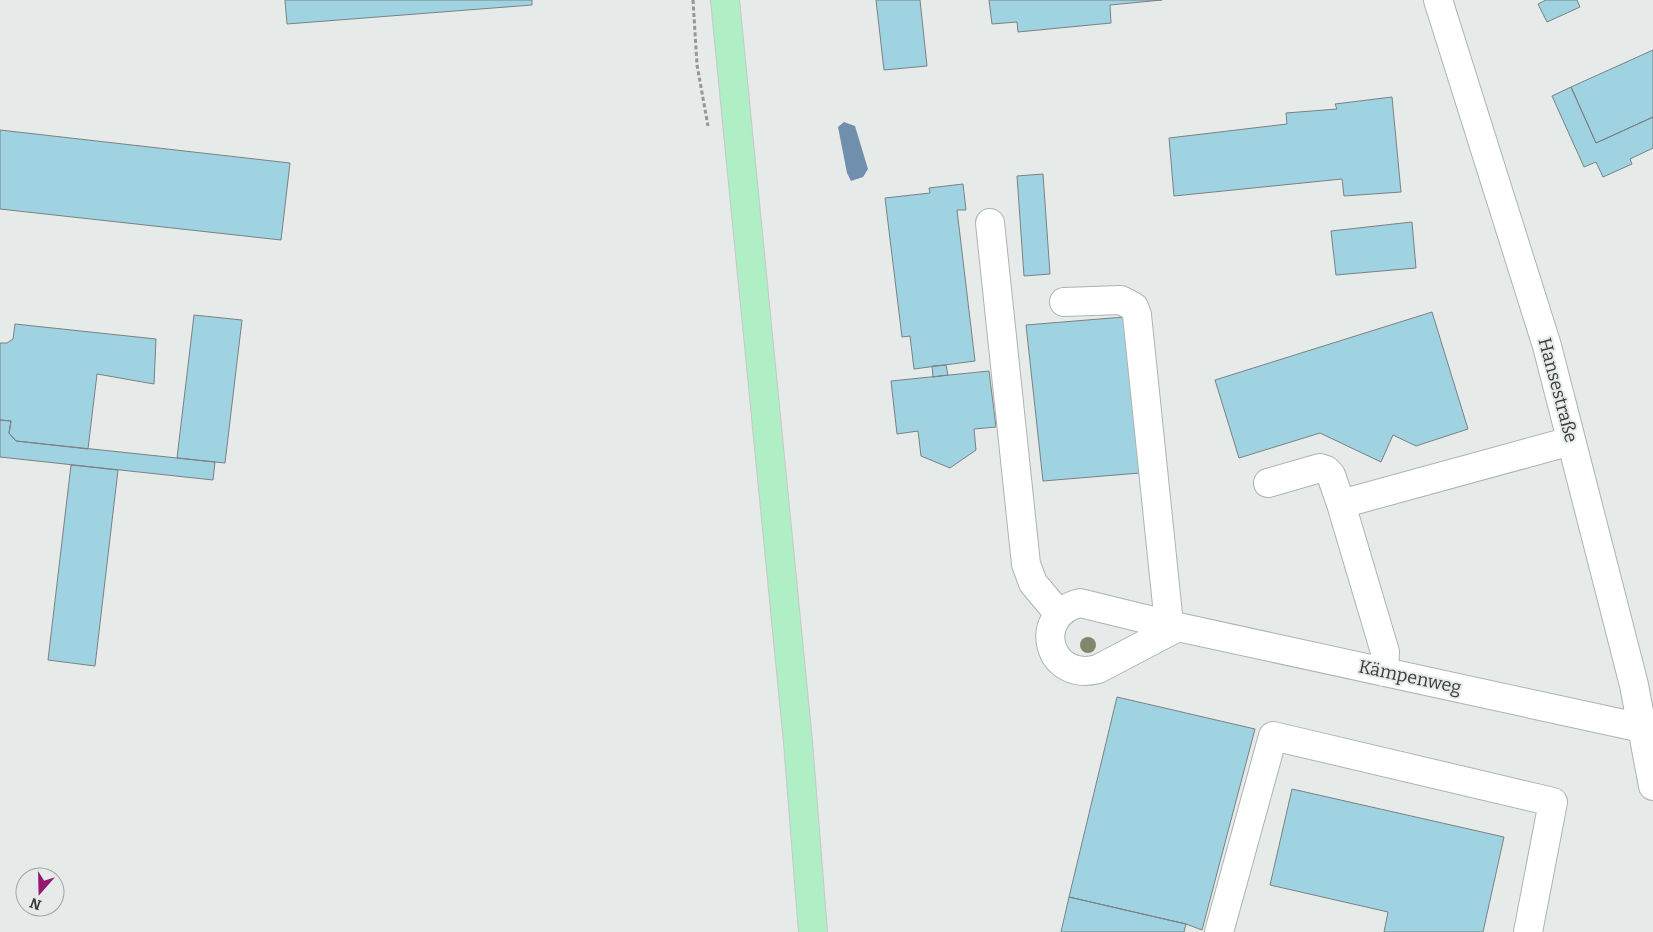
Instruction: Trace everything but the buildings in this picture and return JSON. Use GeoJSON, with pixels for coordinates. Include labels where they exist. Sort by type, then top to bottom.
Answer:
{"type":"FeatureCollection","features":[{"type":"Feature","properties":{"kind":"main road"},"geometry":{"type":"LineString","coordinates":[[724,0],[797,732],[813,932]]}},
{"type":"Feature","properties":{"kind":"street","name":"Hansestraße"},"geometry":{"type":"LineString","coordinates":[[1438,0],[1547,346],[1634,685],[1653,786]]}},
{"type":"Feature","properties":{"kind":"street"},"geometry":{"type":"LineString","coordinates":[[990,223],[1026,564],[1033,584],[1059,614],[1054,620],[1050,636],[1054,654],[1060,662],[1070,669],[1082,672],[1098,669],[1173,626],[1137,315],[1134,307],[1122,300],[1064,302]]}},
{"type":"Feature","properties":{"kind":"street"},"geometry":{"type":"LineString","coordinates":[[1341,504],[1571,441]]}},
{"type":"Feature","properties":{"kind":"street"},"geometry":{"type":"LineString","coordinates":[[1268,483],[1320,468],[1326,470],[1331,475],[1385,652],[1384,672]]}},
{"type":"Feature","properties":{"kind":"street","name":"Kämpenweg"},"geometry":{"type":"LineString","coordinates":[[1059,614],[1072,605],[1080,603],[1173,626],[1642,728]]}},
{"type":"Feature","properties":{"kind":"street"},"geometry":{"type":"LineString","coordinates":[[1219,932],[1273,736],[1553,802],[1528,932]]}},
{"type":"Feature","properties":{"kind":"water"},"geometry":{"type":"Polygon","coordinates":[[[844,122],[855,126],[868,169],[863,177],[851,181],[847,173],[838,127],[844,122]]]}}]}
